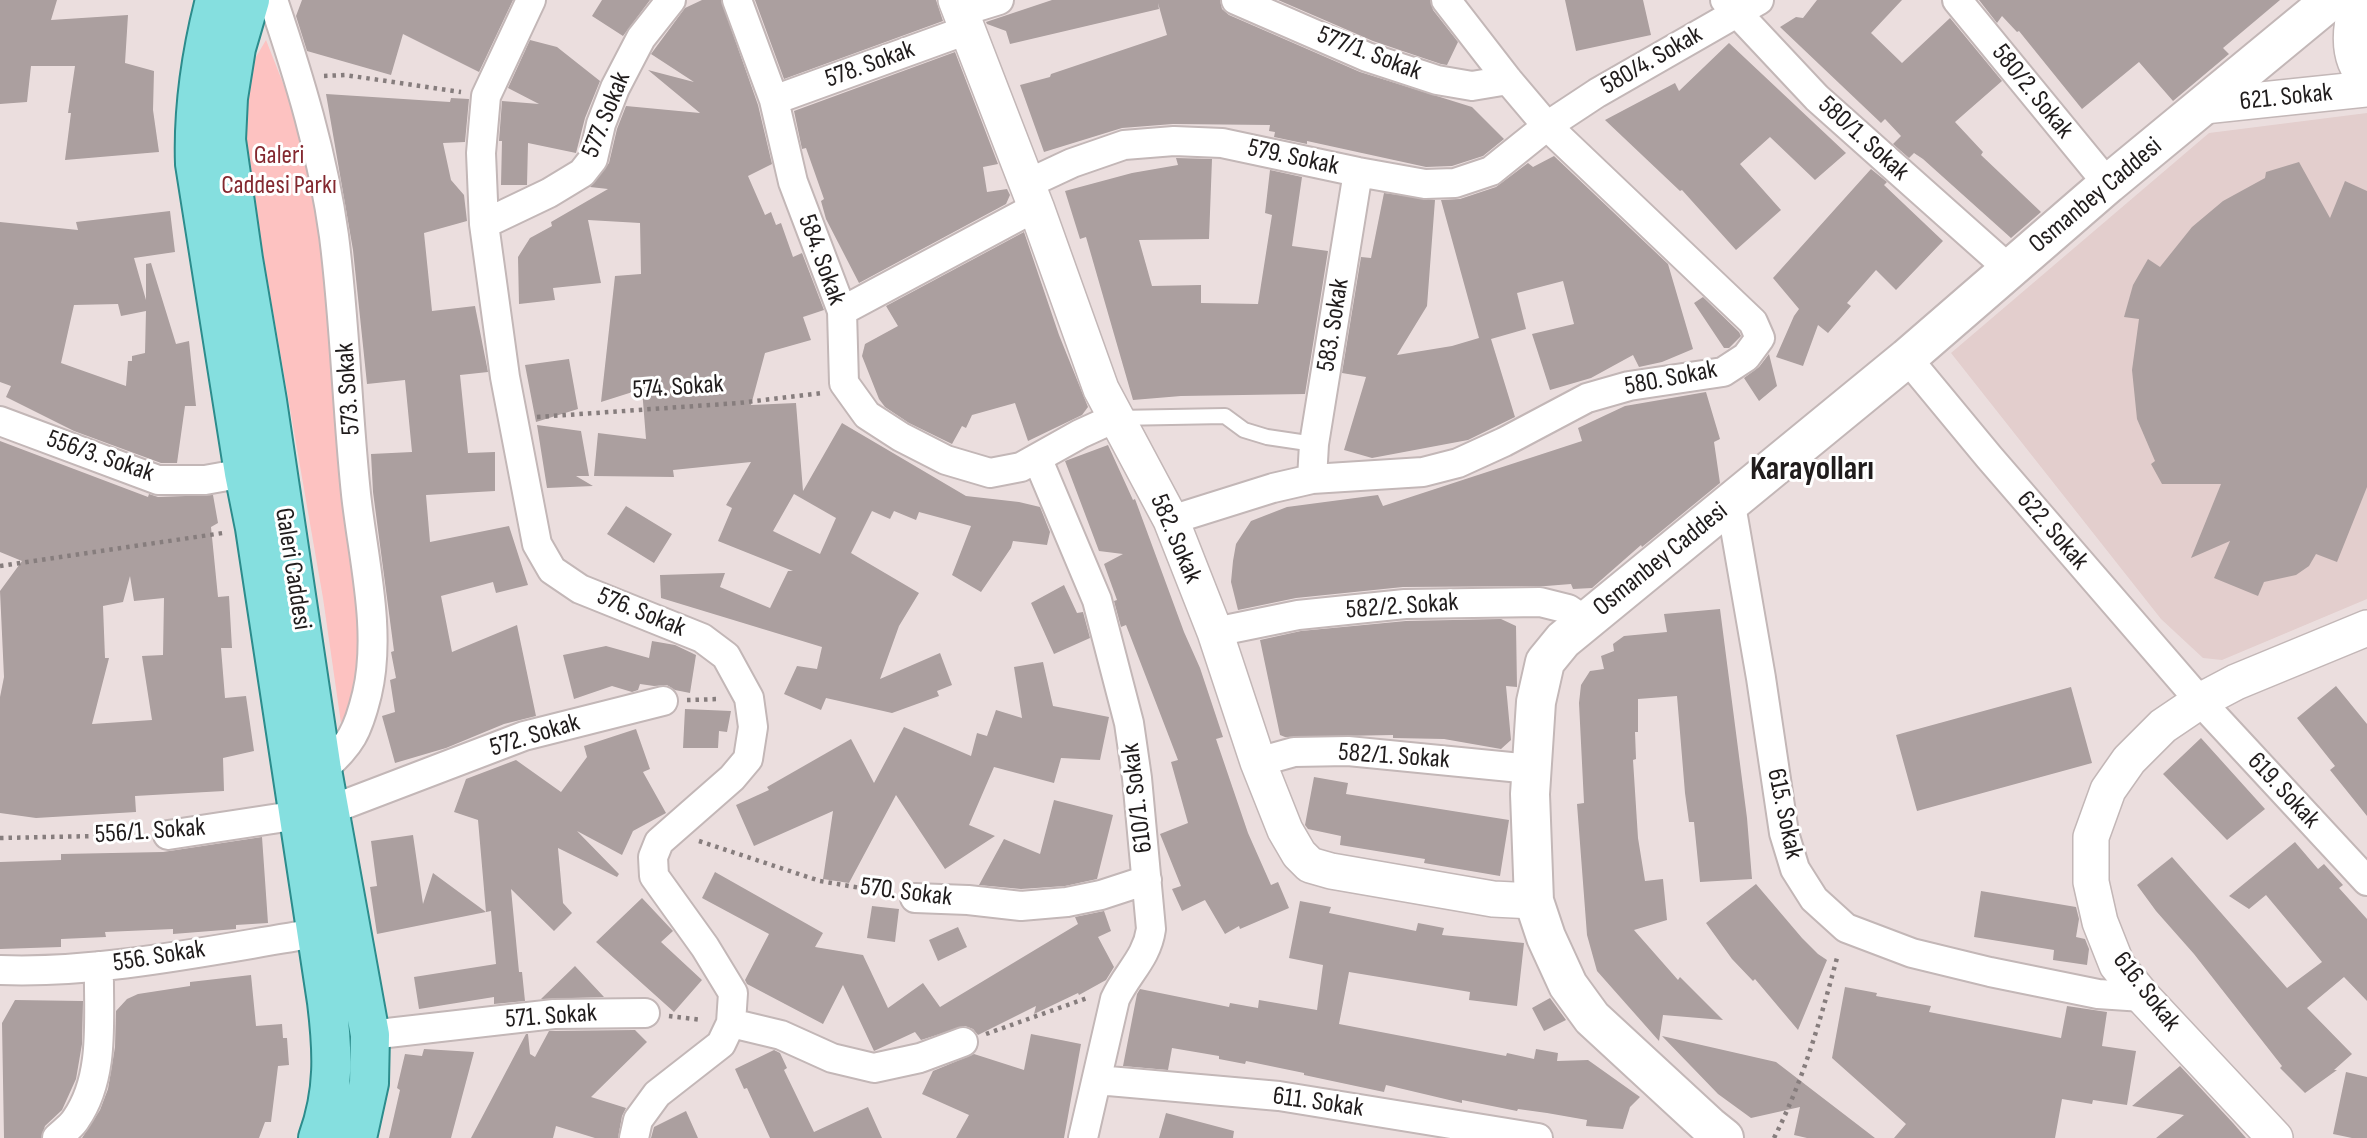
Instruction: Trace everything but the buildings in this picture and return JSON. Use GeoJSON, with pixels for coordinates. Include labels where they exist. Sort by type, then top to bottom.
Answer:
{"type":"FeatureCollection","features":[{"type":"Feature","properties":{"kind":"main road","name":"Galeri Caddesi"},"geometry":{"type":"LineString","coordinates":[[215,0],[204,44],[197,90],[195,164],[255,528],[315,813],[370,1035],[369,1083],[357,1138]]}},
{"type":"Feature","properties":{"kind":"main road","name":"Galeri Caddesi"},"geometry":{"type":"LineString","coordinates":[[250,0],[236,48],[228,98],[226,140],[323,770],[315,813],[317,933],[333,1052],[331,1086],[318,1138]]}},
{"type":"Feature","properties":{"kind":"main road","name":"Osmanbey Caddesi"},"geometry":{"type":"LineString","coordinates":[[1724,1138],[1592,1018],[1567,985],[1546,937],[1534,901],[1531,769],[1536,702],[1545,662],[1563,640],[1731,505],[1907,358],[2108,184],[2331,0]]}},
{"type":"Feature","properties":{"kind":"street","name":"573. Sokak"},"geometry":{"type":"LineString","coordinates":[[273,0],[316,139],[334,233],[356,491],[373,639],[368,692],[357,729],[345,750],[323,770]]}},
{"type":"Feature","properties":{"kind":"street","name":"576. Sokak"},"geometry":{"type":"LineString","coordinates":[[531,0],[486,96],[481,153],[484,224],[512,418],[537,544],[552,570],[580,589],[702,638],[726,656],[749,698],[753,727],[748,759],[732,778],[659,842],[653,857],[654,876],[705,947],[733,993],[731,1023]]}},
{"type":"Feature","properties":{"kind":"street","name":"577. Sokak"},"geometry":{"type":"LineString","coordinates":[[484,224],[549,193],[582,173],[593,159],[601,124],[615,88],[641,38],[671,0]]}},
{"type":"Feature","properties":{"kind":"street","name":"584. Sokak"},"geometry":{"type":"LineString","coordinates":[[737,0],[774,100],[793,183],[842,311],[844,383]]}},
{"type":"Feature","properties":{"kind":"street","name":"578. Sokak"},"geometry":{"type":"LineString","coordinates":[[774,100],[961,14],[999,0]]}},
{"type":"Feature","properties":{"kind":"street","name":"577/1. Sokak"},"geometry":{"type":"LineString","coordinates":[[1236,0],[1367,57],[1437,80],[1472,86],[1508,80]]}},
{"type":"Feature","properties":{"kind":"street","name":"580. Sokak"},"geometry":{"type":"LineString","coordinates":[[1171,520],[1273,488],[1312,479],[1423,472],[1458,463],[1587,398],[1629,386],[1723,372],[1746,357],[1759,338],[1753,322],[1547,126],[1446,0]]}},
{"type":"Feature","properties":{"kind":"street","name":"580/2. Sokak"},"geometry":{"type":"LineString","coordinates":[[1957,0],[2108,184]]}},
{"type":"Feature","properties":{"kind":"street"},"geometry":{"type":"LineString","coordinates":[[2358,0],[2350,32],[2352,54],[2359,72],[2367,79]]}},
{"type":"Feature","properties":{"kind":"street","name":"580/4. Sokak"},"geometry":{"type":"LineString","coordinates":[[1547,126],[1740,4]]}},
{"type":"Feature","properties":{"kind":"street","name":"580/1. Sokak"},"geometry":{"type":"LineString","coordinates":[[1740,4],[1816,98],[2009,270]]}},
{"type":"Feature","properties":{"kind":"street","name":"582. Sokak"},"geometry":{"type":"LineString","coordinates":[[961,14],[1031,195],[1101,389],[1171,520],[1215,632],[1258,762],[1285,830],[1299,854],[1310,865],[1331,871],[1493,899],[1534,901]]}},
{"type":"Feature","properties":{"kind":"street","name":"621. Sokak"},"geometry":{"type":"LineString","coordinates":[[2204,106],[2367,89]]}},
{"type":"Feature","properties":{"kind":"street","name":"579. Sokak"},"geometry":{"type":"LineString","coordinates":[[842,311],[1031,195],[1072,163],[1124,145],[1174,141],[1222,143],[1425,184],[1455,183],[1491,171],[1547,126]]}},
{"type":"Feature","properties":{"kind":"street","name":"583. Sokak"},"geometry":{"type":"LineString","coordinates":[[1312,479],[1314,444],[1358,172]]}},
{"type":"Feature","properties":{"kind":"street","name":"622. Sokak"},"geometry":{"type":"LineString","coordinates":[[1907,358],[2200,701]]}},
{"type":"Feature","properties":{"kind":"street"},"geometry":{"type":"LineString","coordinates":[[844,383],[867,415],[901,437],[946,460],[990,473],[1021,467],[1038,460],[1080,434],[1115,418]]}},
{"type":"Feature","properties":{"kind":"street","name":"556/3. Sokak"},"geometry":{"type":"LineString","coordinates":[[0,421],[158,480],[205,480],[244,472]]}},
{"type":"Feature","properties":{"kind":"street","name":"610/1. Sokak"},"geometry":{"type":"LineString","coordinates":[[1038,460],[1097,600],[1129,723],[1151,929],[1149,945],[1123,982],[1115,999],[1083,1138]]}},
{"type":"Feature","properties":{"kind":"street","name":"615. Sokak"},"geometry":{"type":"LineString","coordinates":[[1731,505],[1784,833],[1795,869],[1814,898],[1846,928],[1912,953],[2098,994],[2143,997]]}},
{"type":"Feature","properties":{"kind":"street","name":"582/2. Sokak"},"geometry":{"type":"LineString","coordinates":[[1215,632],[1298,615],[1405,604],[1540,602],[1568,609],[1586,621]]}},
{"type":"Feature","properties":{"kind":"street","name":"616. Sokak"},"geometry":{"type":"LineString","coordinates":[[2275,1138],[2143,997],[2117,965],[2100,922],[2091,882],[2091,837],[2108,790],[2129,760],[2163,726],[2200,701],[2236,682],[2367,628]]}},
{"type":"Feature","properties":{"kind":"street","name":"572. Sokak"},"geometry":{"type":"LineString","coordinates":[[315,813],[524,736],[663,701]]}},
{"type":"Feature","properties":{"kind":"street","name":"619. Sokak"},"geometry":{"type":"LineString","coordinates":[[2200,701],[2367,881]]}},
{"type":"Feature","properties":{"kind":"street","name":"582/1. Sokak"},"geometry":{"type":"LineString","coordinates":[[1258,762],[1293,752],[1348,751],[1531,769]]}},
{"type":"Feature","properties":{"kind":"street","name":"556/1. Sokak"},"geometry":{"type":"LineString","coordinates":[[169,835],[315,813]]}},
{"type":"Feature","properties":{"kind":"street","name":"570. Sokak"},"geometry":{"type":"LineString","coordinates":[[915,898],[1021,906],[1079,900],[1147,880]]}},
{"type":"Feature","properties":{"kind":"street","name":"556. Sokak"},"geometry":{"type":"LineString","coordinates":[[0,970],[41,971],[99,966],[317,933]]}},
{"type":"Feature","properties":{"kind":"street"},"geometry":{"type":"LineString","coordinates":[[57,1138],[76,1120],[93,1087],[98,1050],[99,966]]}},
{"type":"Feature","properties":{"kind":"street","name":"571. Sokak"},"geometry":{"type":"LineString","coordinates":[[370,1035],[554,1014],[645,1013]]}},
{"type":"Feature","properties":{"kind":"street"},"geometry":{"type":"LineString","coordinates":[[634,1138],[638,1120],[657,1094],[720,1044],[731,1023],[781,1035],[832,1058],[874,1068],[920,1058],[963,1042]]}},
{"type":"Feature","properties":{"kind":"street","name":"611. Sokak"},"geometry":{"type":"LineString","coordinates":[[1097,1080],[1279,1096],[1538,1138]]}},
{"type":"Feature","properties":{"kind":"lane"},"geometry":{"type":"LineString","coordinates":[[1115,418],[1225,416],[1244,430],[1255,434],[1314,444]]}},
{"type":"Feature","properties":{"kind":"path"},"geometry":{"type":"LineString","coordinates":[[298,77],[345,75],[486,96]]}},
{"type":"Feature","properties":{"kind":"path","name":"574. Sokak"},"geometry":{"type":"LineString","coordinates":[[512,418],[738,403],[823,393],[844,383]]}},
{"type":"Feature","properties":{"kind":"path"},"geometry":{"type":"LineString","coordinates":[[0,566],[255,528]]}},
{"type":"Feature","properties":{"kind":"path"},"geometry":{"type":"LineString","coordinates":[[663,701],[749,698]]}},
{"type":"Feature","properties":{"kind":"path","name":"570. Sokak"},"geometry":{"type":"LineString","coordinates":[[670,831],[820,881],[915,898]]}},
{"type":"Feature","properties":{"kind":"path","name":"556/1. Sokak"},"geometry":{"type":"LineString","coordinates":[[0,838],[169,835]]}},
{"type":"Feature","properties":{"kind":"path"},"geometry":{"type":"LineString","coordinates":[[1774,1138],[1791,1104],[1813,1045],[1846,928]]}},
{"type":"Feature","properties":{"kind":"path"},"geometry":{"type":"LineString","coordinates":[[963,1042],[1090,997],[1115,999]]}},
{"type":"Feature","properties":{"kind":"path"},"geometry":{"type":"LineString","coordinates":[[645,1013],[731,1023]]}},
{"type":"Feature","properties":{"kind":"shaded area"},"geometry":{"type":"Polygon","coordinates":[[[2367,113],[2367,599],[2222,660],[2203,658],[2161,619],[1951,353],[2209,133],[2367,113]]]}},
{"type":"Feature","properties":{"kind":"green space","name":"Galeri Caddesi Parkı"},"geometry":{"type":"Polygon","coordinates":[[[266,40],[292,106],[307,155],[319,230],[362,632],[348,728],[342,730],[323,598],[242,133],[253,62],[266,40]]]}},
{"type":"Feature","properties":{"kind":"district","name":"Karayolları"},"geometry":{"type":"Point","coordinates":[1812,471]}}]}
